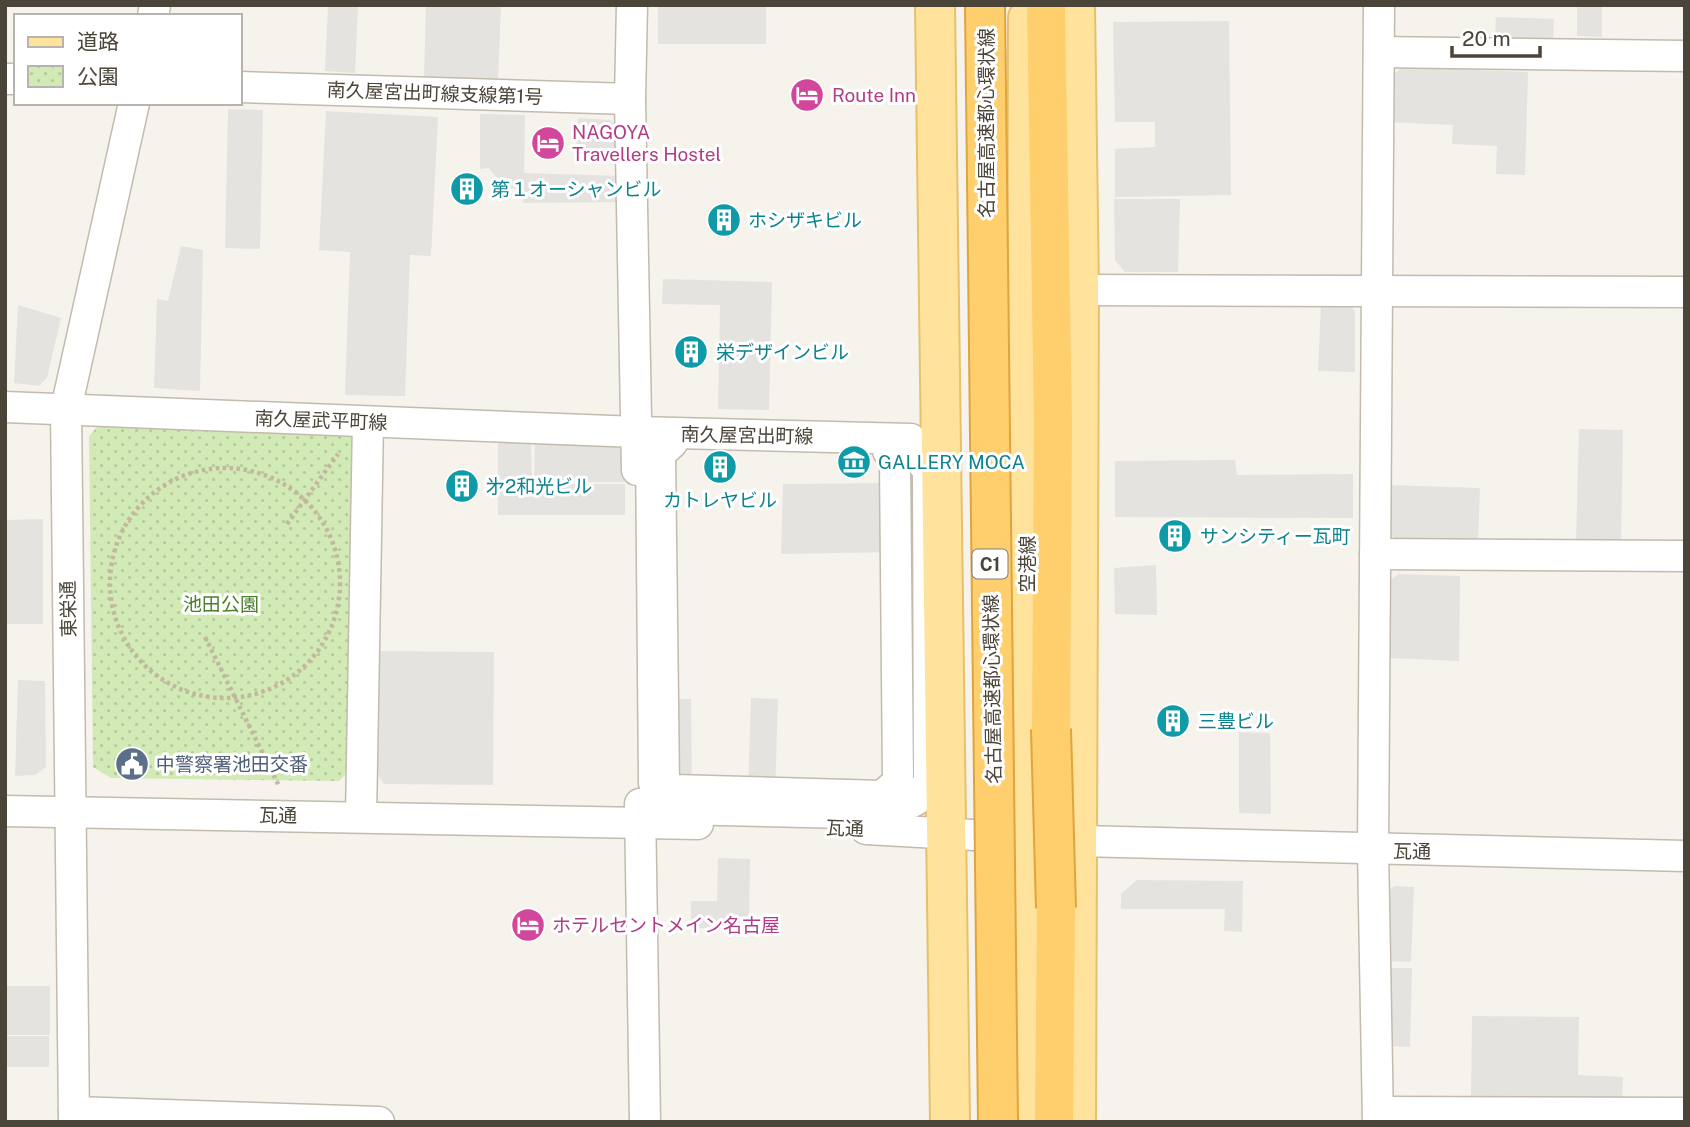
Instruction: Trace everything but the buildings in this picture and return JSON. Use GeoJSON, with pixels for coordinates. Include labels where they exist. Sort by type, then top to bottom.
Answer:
{"type":"FeatureCollection","features":[{"type":"Feature","properties":{"kind":"highway","name":"名古屋高速都心環状線"},"geometry":{"type":"LineString","coordinates":[[985,5],[998,1122]]}},
{"type":"Feature","properties":{"kind":"highway"},"geometry":{"type":"LineString","coordinates":[[1046,5],[1053,423],[1054,1122]]}},
{"type":"Feature","properties":{"kind":"main road"},"geometry":{"type":"LineString","coordinates":[[935,5],[950,1122]]}},
{"type":"Feature","properties":{"kind":"main road","name":"空港線"},"geometry":{"type":"LineString","coordinates":[[1028,5],[1026,836],[1038,1122]]}},
{"type":"Feature","properties":{"kind":"main road"},"geometry":{"type":"LineString","coordinates":[[1075,5],[1079,290],[1076,1122]]}},
{"type":"Feature","properties":{"kind":"street"},"geometry":{"type":"LineString","coordinates":[[632,5],[630,99],[637,432],[645,1122]]}},
{"type":"Feature","properties":{"kind":"street"},"geometry":{"type":"LineString","coordinates":[[1379,5],[1373,850],[1378,1117],[1685,1114]]}},
{"type":"Feature","properties":{"kind":"street"},"geometry":{"type":"LineString","coordinates":[[1379,52],[1685,56]]}},
{"type":"Feature","properties":{"kind":"street","name":"南久屋宮出町線支線第1号"},"geometry":{"type":"LineString","coordinates":[[242,87],[630,99]]}},
{"type":"Feature","properties":{"kind":"street","name":"東栄通"},"geometry":{"type":"LineString","coordinates":[[74,1117],[66,409],[134,105]]}},
{"type":"Feature","properties":{"kind":"street"},"geometry":{"type":"LineString","coordinates":[[1079,290],[1685,292]]}},
{"type":"Feature","properties":{"kind":"street","name":"南久屋武平町線"},"geometry":{"type":"LineString","coordinates":[[5,407],[637,432]]}},
{"type":"Feature","properties":{"kind":"street"},"geometry":{"type":"LineString","coordinates":[[361,817],[364,422]]}},
{"type":"Feature","properties":{"kind":"street","name":"南久屋宮出町線"},"geometry":{"type":"LineString","coordinates":[[637,432],[942,440]]}},
{"type":"Feature","properties":{"kind":"street"},"geometry":{"type":"LineString","coordinates":[[656,442],[672,443],[660,454],[664,785],[674,790],[883,796],[898,782],[895,461],[888,451],[910,451],[919,456],[928,472],[929,782],[916,800],[888,814],[678,809],[662,798],[654,783],[651,446],[656,442]]}},
{"type":"Feature","properties":{"kind":"street"},"geometry":{"type":"LineString","coordinates":[[1375,554],[1685,556]]}},
{"type":"Feature","properties":{"kind":"street","name":"瓦通"},"geometry":{"type":"LineString","coordinates":[[5,811],[640,822],[944,831],[1079,841],[1685,856]]}},
{"type":"Feature","properties":{"kind":"street"},"geometry":{"type":"LineString","coordinates":[[74,1117],[379,1122]]}},
{"type":"Feature","properties":{"kind":"path"},"geometry":{"type":"LineString","coordinates":[[287,524],[364,422]]}},
{"type":"Feature","properties":{"kind":"path"},"geometry":{"type":"LineString","coordinates":[[207,469],[252,471],[274,478],[304,500],[323,522],[339,565],[340,587],[330,631],[303,667],[285,681],[265,691],[235,697],[198,694],[177,687],[157,676],[140,661],[116,622],[109,578],[113,556],[131,515],[147,498],[185,475],[207,469]]}},
{"type":"Feature","properties":{"kind":"path"},"geometry":{"type":"LineString","coordinates":[[205,637],[294,816]]}},
{"type":"Feature","properties":{"kind":"green space","name":"池田公園"},"geometry":{"type":"Polygon","coordinates":[[[101,423],[347,433],[355,442],[348,772],[339,781],[111,778],[93,767],[89,436],[101,423]]]}},
{"type":"Feature","properties":{"kind":"shaded area"},"geometry":{"type":"Polygon","coordinates":[[[328,5],[358,5],[355,73],[325,71],[328,5]]]}},
{"type":"Feature","properties":{"kind":"shaded area"},"geometry":{"type":"Polygon","coordinates":[[[426,5],[501,5],[498,81],[424,78],[426,5]]]}},
{"type":"Feature","properties":{"kind":"shaded area"},"geometry":{"type":"Polygon","coordinates":[[[658,5],[766,5],[766,44],[658,44],[658,5]]]}},
{"type":"Feature","properties":{"kind":"shaded area"},"geometry":{"type":"Polygon","coordinates":[[[1577,5],[1602,5],[1602,37],[1577,36],[1577,5]]]}},
{"type":"Feature","properties":{"kind":"shaded area"},"geometry":{"type":"Polygon","coordinates":[[[1496,17],[1554,19],[1553,40],[1495,37],[1496,17]]]}},
{"type":"Feature","properties":{"kind":"shaded area"},"geometry":{"type":"Polygon","coordinates":[[[1229,21],[1231,195],[1115,197],[1115,149],[1155,147],[1155,122],[1115,122],[1113,22],[1229,21]]]}},
{"type":"Feature","properties":{"kind":"shaded area"},"geometry":{"type":"Polygon","coordinates":[[[1404,67],[1528,72],[1525,175],[1496,174],[1497,146],[1452,144],[1453,125],[1386,122],[1387,78],[1404,67]]]}},
{"type":"Feature","properties":{"kind":"shaded area"},"geometry":{"type":"Polygon","coordinates":[[[228,109],[263,110],[260,249],[225,248],[228,109]]]}},
{"type":"Feature","properties":{"kind":"shaded area"},"geometry":{"type":"Polygon","coordinates":[[[326,111],[438,117],[431,256],[410,255],[405,396],[345,395],[350,252],[319,250],[326,111]]]}},
{"type":"Feature","properties":{"kind":"shaded area"},"geometry":{"type":"Polygon","coordinates":[[[480,114],[525,115],[524,173],[622,176],[623,202],[523,203],[523,189],[505,188],[489,168],[480,169],[480,114]]]}},
{"type":"Feature","properties":{"kind":"shaded area"},"geometry":{"type":"Polygon","coordinates":[[[578,118],[611,120],[621,131],[622,150],[576,148],[578,118]]]}},
{"type":"Feature","properties":{"kind":"shaded area"},"geometry":{"type":"Polygon","coordinates":[[[1114,199],[1180,199],[1178,272],[1125,272],[1115,260],[1114,199]]]}},
{"type":"Feature","properties":{"kind":"shaded area"},"geometry":{"type":"Polygon","coordinates":[[[181,246],[203,250],[200,391],[154,388],[157,299],[168,301],[181,246]]]}},
{"type":"Feature","properties":{"kind":"shaded area"},"geometry":{"type":"Polygon","coordinates":[[[663,279],[772,282],[769,410],[718,409],[720,305],[662,304],[663,279]]]}},
{"type":"Feature","properties":{"kind":"shaded area"},"geometry":{"type":"Polygon","coordinates":[[[1321,304],[1350,304],[1355,312],[1355,372],[1318,371],[1321,304]]]}},
{"type":"Feature","properties":{"kind":"shaded area"},"geometry":{"type":"Polygon","coordinates":[[[18,305],[61,318],[47,378],[39,386],[14,383],[18,305]]]}},
{"type":"Feature","properties":{"kind":"shaded area"},"geometry":{"type":"Polygon","coordinates":[[[1579,429],[1623,430],[1621,543],[1576,542],[1579,429]]]}},
{"type":"Feature","properties":{"kind":"shaded area"},"geometry":{"type":"Polygon","coordinates":[[[535,440],[616,443],[624,451],[624,482],[534,482],[535,440]]]}},
{"type":"Feature","properties":{"kind":"shaded area"},"geometry":{"type":"Polygon","coordinates":[[[498,441],[531,441],[532,484],[625,484],[625,515],[498,515],[498,441]]]}},
{"type":"Feature","properties":{"kind":"shaded area"},"geometry":{"type":"Polygon","coordinates":[[[1235,460],[1237,475],[1353,474],[1353,518],[1115,517],[1115,461],[1235,460]]]}},
{"type":"Feature","properties":{"kind":"shaded area"},"geometry":{"type":"Polygon","coordinates":[[[895,483],[896,552],[781,554],[783,484],[895,483]]]}},
{"type":"Feature","properties":{"kind":"shaded area"},"geometry":{"type":"Polygon","coordinates":[[[1389,485],[1480,488],[1478,543],[1397,541],[1388,532],[1389,485]]]}},
{"type":"Feature","properties":{"kind":"shaded area"},"geometry":{"type":"Polygon","coordinates":[[[43,519],[43,624],[5,624],[5,520],[43,519]]]}},
{"type":"Feature","properties":{"kind":"shaded area"},"geometry":{"type":"Polygon","coordinates":[[[1156,565],[1157,615],[1115,614],[1114,568],[1156,565]]]}},
{"type":"Feature","properties":{"kind":"shaded area"},"geometry":{"type":"Polygon","coordinates":[[[1399,574],[1460,576],[1459,661],[1388,658],[1389,581],[1399,574]]]}},
{"type":"Feature","properties":{"kind":"shaded area"},"geometry":{"type":"Polygon","coordinates":[[[377,651],[494,652],[493,785],[384,784],[376,772],[377,651]]]}},
{"type":"Feature","properties":{"kind":"shaded area"},"geometry":{"type":"Polygon","coordinates":[[[18,680],[45,681],[46,767],[35,775],[15,776],[18,680]]]}},
{"type":"Feature","properties":{"kind":"shaded area"},"geometry":{"type":"Polygon","coordinates":[[[751,698],[778,699],[775,793],[748,792],[751,698]]]}},
{"type":"Feature","properties":{"kind":"shaded area"},"geometry":{"type":"Polygon","coordinates":[[[663,699],[691,699],[692,790],[674,790],[663,699]]]}},
{"type":"Feature","properties":{"kind":"shaded area"},"geometry":{"type":"Polygon","coordinates":[[[1239,732],[1270,733],[1271,814],[1239,813],[1239,732]]]}},
{"type":"Feature","properties":{"kind":"shaded area"},"geometry":{"type":"Polygon","coordinates":[[[718,858],[750,859],[749,929],[691,928],[691,901],[717,901],[718,858]]]}},
{"type":"Feature","properties":{"kind":"shaded area"},"geometry":{"type":"Polygon","coordinates":[[[1137,880],[1243,881],[1242,932],[1224,931],[1225,909],[1121,909],[1121,894],[1137,880]]]}},
{"type":"Feature","properties":{"kind":"shaded area"},"geometry":{"type":"Polygon","coordinates":[[[1394,886],[1414,887],[1411,962],[1389,961],[1388,892],[1394,886]]]}},
{"type":"Feature","properties":{"kind":"shaded area"},"geometry":{"type":"Polygon","coordinates":[[[1388,968],[1412,968],[1410,1047],[1386,1046],[1388,968]]]}},
{"type":"Feature","properties":{"kind":"shaded area"},"geometry":{"type":"Polygon","coordinates":[[[5,986],[50,986],[50,1035],[5,1035],[5,986]]]}},
{"type":"Feature","properties":{"kind":"shaded area"},"geometry":{"type":"Polygon","coordinates":[[[1472,1016],[1579,1017],[1578,1075],[1623,1077],[1622,1100],[1471,1098],[1472,1016]]]}},
{"type":"Feature","properties":{"kind":"shaded area"},"geometry":{"type":"Polygon","coordinates":[[[5,1036],[49,1036],[49,1067],[5,1067],[5,1036]]]}},
{"type":"Feature","properties":{"kind":"place","name":"Route Inn"},"geometry":{"type":"Point","coordinates":[807,95]}},
{"type":"Feature","properties":{"kind":"place","name":"NAGOYA Travellers Hostel"},"geometry":{"type":"Point","coordinates":[548,143]}},
{"type":"Feature","properties":{"kind":"place","name":"第１オーシャンビル"},"geometry":{"type":"Point","coordinates":[467,189]}},
{"type":"Feature","properties":{"kind":"place","name":"ホシザキビル"},"geometry":{"type":"Point","coordinates":[724,220]}},
{"type":"Feature","properties":{"kind":"place","name":"栄デザインビル"},"geometry":{"type":"Point","coordinates":[691,352]}},
{"type":"Feature","properties":{"kind":"place","name":"GALLERY MOCA"},"geometry":{"type":"Point","coordinates":[854,462]}},
{"type":"Feature","properties":{"kind":"place","name":"カトレヤビル"},"geometry":{"type":"Point","coordinates":[720,467]}},
{"type":"Feature","properties":{"kind":"place","name":"㐧2和光ビル"},"geometry":{"type":"Point","coordinates":[462,486]}},
{"type":"Feature","properties":{"kind":"place","name":"サンシティー瓦町"},"geometry":{"type":"Point","coordinates":[1175,536]}},
{"type":"Feature","properties":{"kind":"place","name":"三豊ビル"},"geometry":{"type":"Point","coordinates":[1173,721]}},
{"type":"Feature","properties":{"kind":"place","name":"中警察署池田交番"},"geometry":{"type":"Point","coordinates":[132,764]}},
{"type":"Feature","properties":{"kind":"place","name":"ホテルセントメイン名古屋"},"geometry":{"type":"Point","coordinates":[528,925]}}]}
